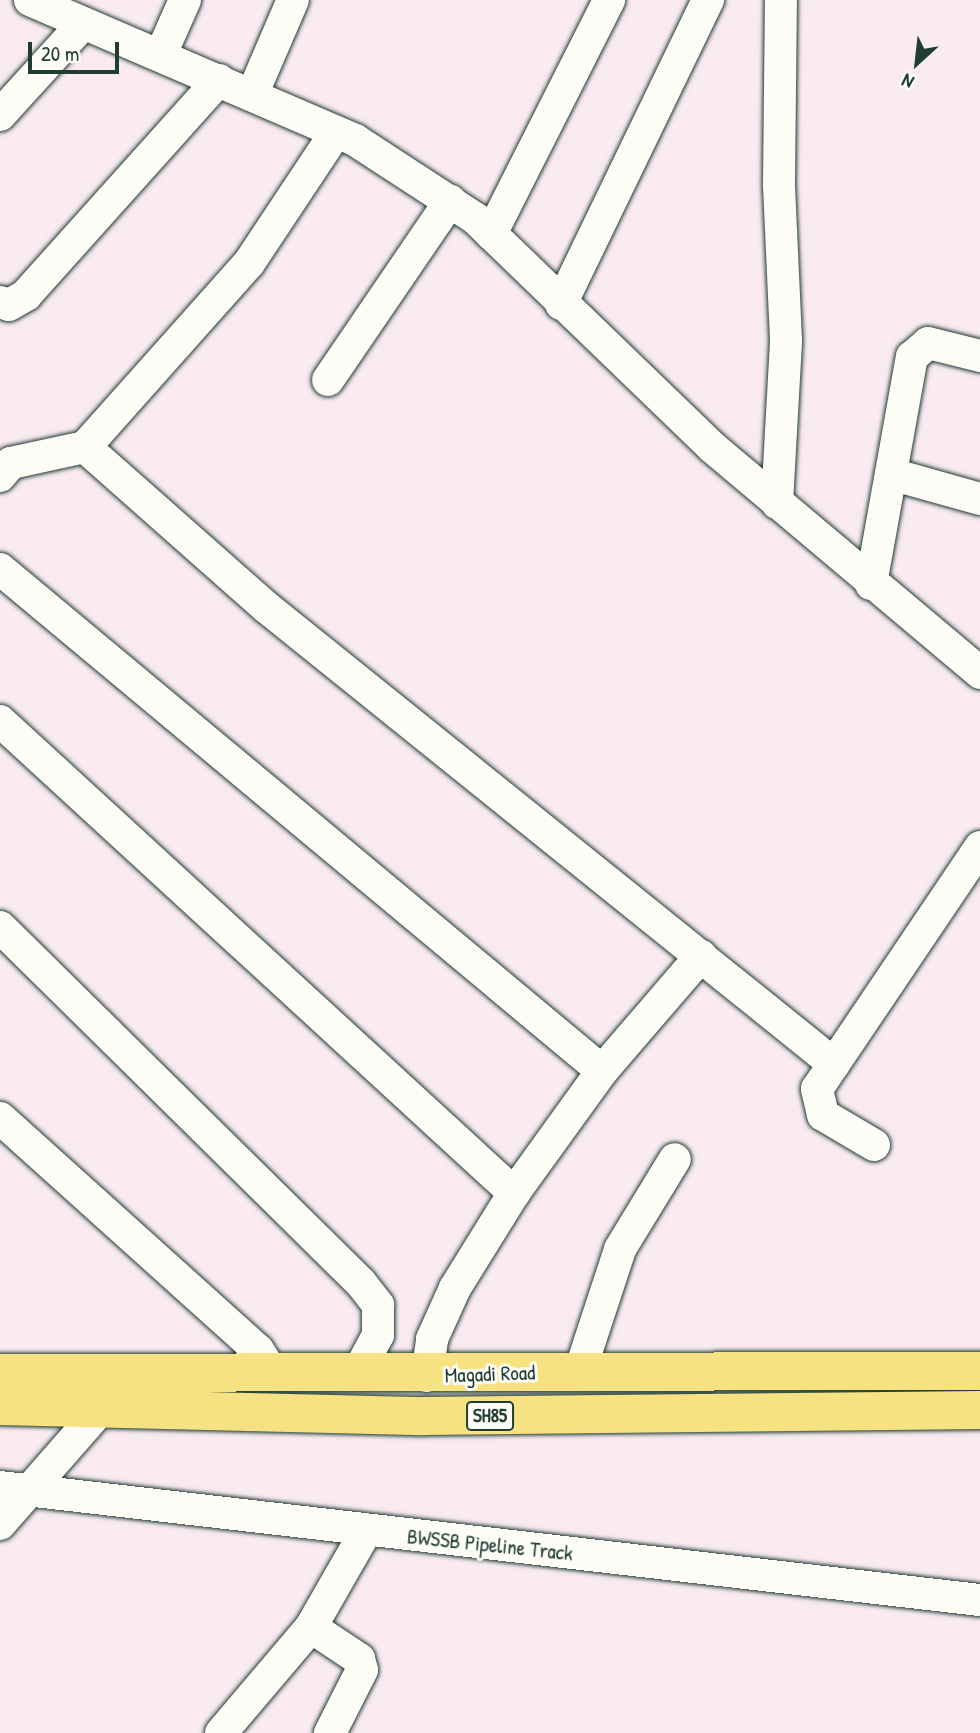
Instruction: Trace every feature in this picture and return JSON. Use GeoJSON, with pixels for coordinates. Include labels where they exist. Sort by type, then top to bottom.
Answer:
{"type":"FeatureCollection","features":[{"type":"Feature","properties":{"kind":"main road","name":"Magadi Road"},"geometry":{"type":"LineString","coordinates":[[0,1373],[270,1369],[427,1376],[580,1371],[980,1371]]}},
{"type":"Feature","properties":{"kind":"main road","name":"Magadi Road"},"geometry":{"type":"LineString","coordinates":[[0,1406],[99,1411],[569,1416],[980,1410]]}},
{"type":"Feature","properties":{"kind":"street"},"geometry":{"type":"LineString","coordinates":[[30,0],[82,25],[161,54],[336,132],[450,201],[491,234],[561,304],[777,503],[980,673]]}},
{"type":"Feature","properties":{"kind":"street"},"geometry":{"type":"LineString","coordinates":[[161,54],[185,0]]}},
{"type":"Feature","properties":{"kind":"street"},"geometry":{"type":"LineString","coordinates":[[252,94],[293,0]]}},
{"type":"Feature","properties":{"kind":"street"},"geometry":{"type":"LineString","coordinates":[[491,234],[609,0]]}},
{"type":"Feature","properties":{"kind":"street"},"geometry":{"type":"LineString","coordinates":[[561,304],[708,0]]}},
{"type":"Feature","properties":{"kind":"street"},"geometry":{"type":"LineString","coordinates":[[777,503],[786,340],[779,184],[781,0]]}},
{"type":"Feature","properties":{"kind":"street"},"geometry":{"type":"LineString","coordinates":[[0,115],[82,25]]}},
{"type":"Feature","properties":{"kind":"street"},"geometry":{"type":"LineString","coordinates":[[0,302],[9,305],[26,295],[219,80]]}},
{"type":"Feature","properties":{"kind":"street"},"geometry":{"type":"LineString","coordinates":[[4,464],[85,447],[242,271],[336,132]]}},
{"type":"Feature","properties":{"kind":"street"},"geometry":{"type":"LineString","coordinates":[[328,380],[450,201]]}},
{"type":"Feature","properties":{"kind":"street"},"geometry":{"type":"LineString","coordinates":[[872,584],[916,350],[940,344],[980,356]]}},
{"type":"Feature","properties":{"kind":"street"},"geometry":{"type":"LineString","coordinates":[[85,447],[266,607],[834,1064]]}},
{"type":"Feature","properties":{"kind":"street"},"geometry":{"type":"LineString","coordinates":[[891,474],[980,499]]}},
{"type":"Feature","properties":{"kind":"street"},"geometry":{"type":"LineString","coordinates":[[0,569],[602,1072]]}},
{"type":"Feature","properties":{"kind":"street"},"geometry":{"type":"LineString","coordinates":[[0,721],[514,1193]]}},
{"type":"Feature","properties":{"kind":"street"},"geometry":{"type":"LineString","coordinates":[[874,1145],[823,1115],[817,1089],[980,847]]}},
{"type":"Feature","properties":{"kind":"street"},"geometry":{"type":"LineString","coordinates":[[1,927],[361,1283],[378,1305],[378,1335],[357,1374]]}},
{"type":"Feature","properties":{"kind":"street"},"geometry":{"type":"LineString","coordinates":[[427,1376],[432,1339],[455,1288],[514,1193],[602,1072],[701,956]]}},
{"type":"Feature","properties":{"kind":"street"},"geometry":{"type":"LineString","coordinates":[[0,1118],[258,1350],[270,1369]]}},
{"type":"Feature","properties":{"kind":"street"},"geometry":{"type":"LineString","coordinates":[[580,1371],[620,1249],[675,1159]]}},
{"type":"Feature","properties":{"kind":"street"},"geometry":{"type":"LineString","coordinates":[[0,1524],[15,1488],[99,1411]]}},
{"type":"Feature","properties":{"kind":"street","name":"BWSSB Pipeline Track"},"geometry":{"type":"LineString","coordinates":[[15,1488],[366,1531],[980,1600]]}},
{"type":"Feature","properties":{"kind":"street"},"geometry":{"type":"LineString","coordinates":[[221,1733],[311,1627],[366,1531]]}},
{"type":"Feature","properties":{"kind":"street"},"geometry":{"type":"LineString","coordinates":[[311,1627],[359,1659],[362,1670],[330,1733]]}}]}
